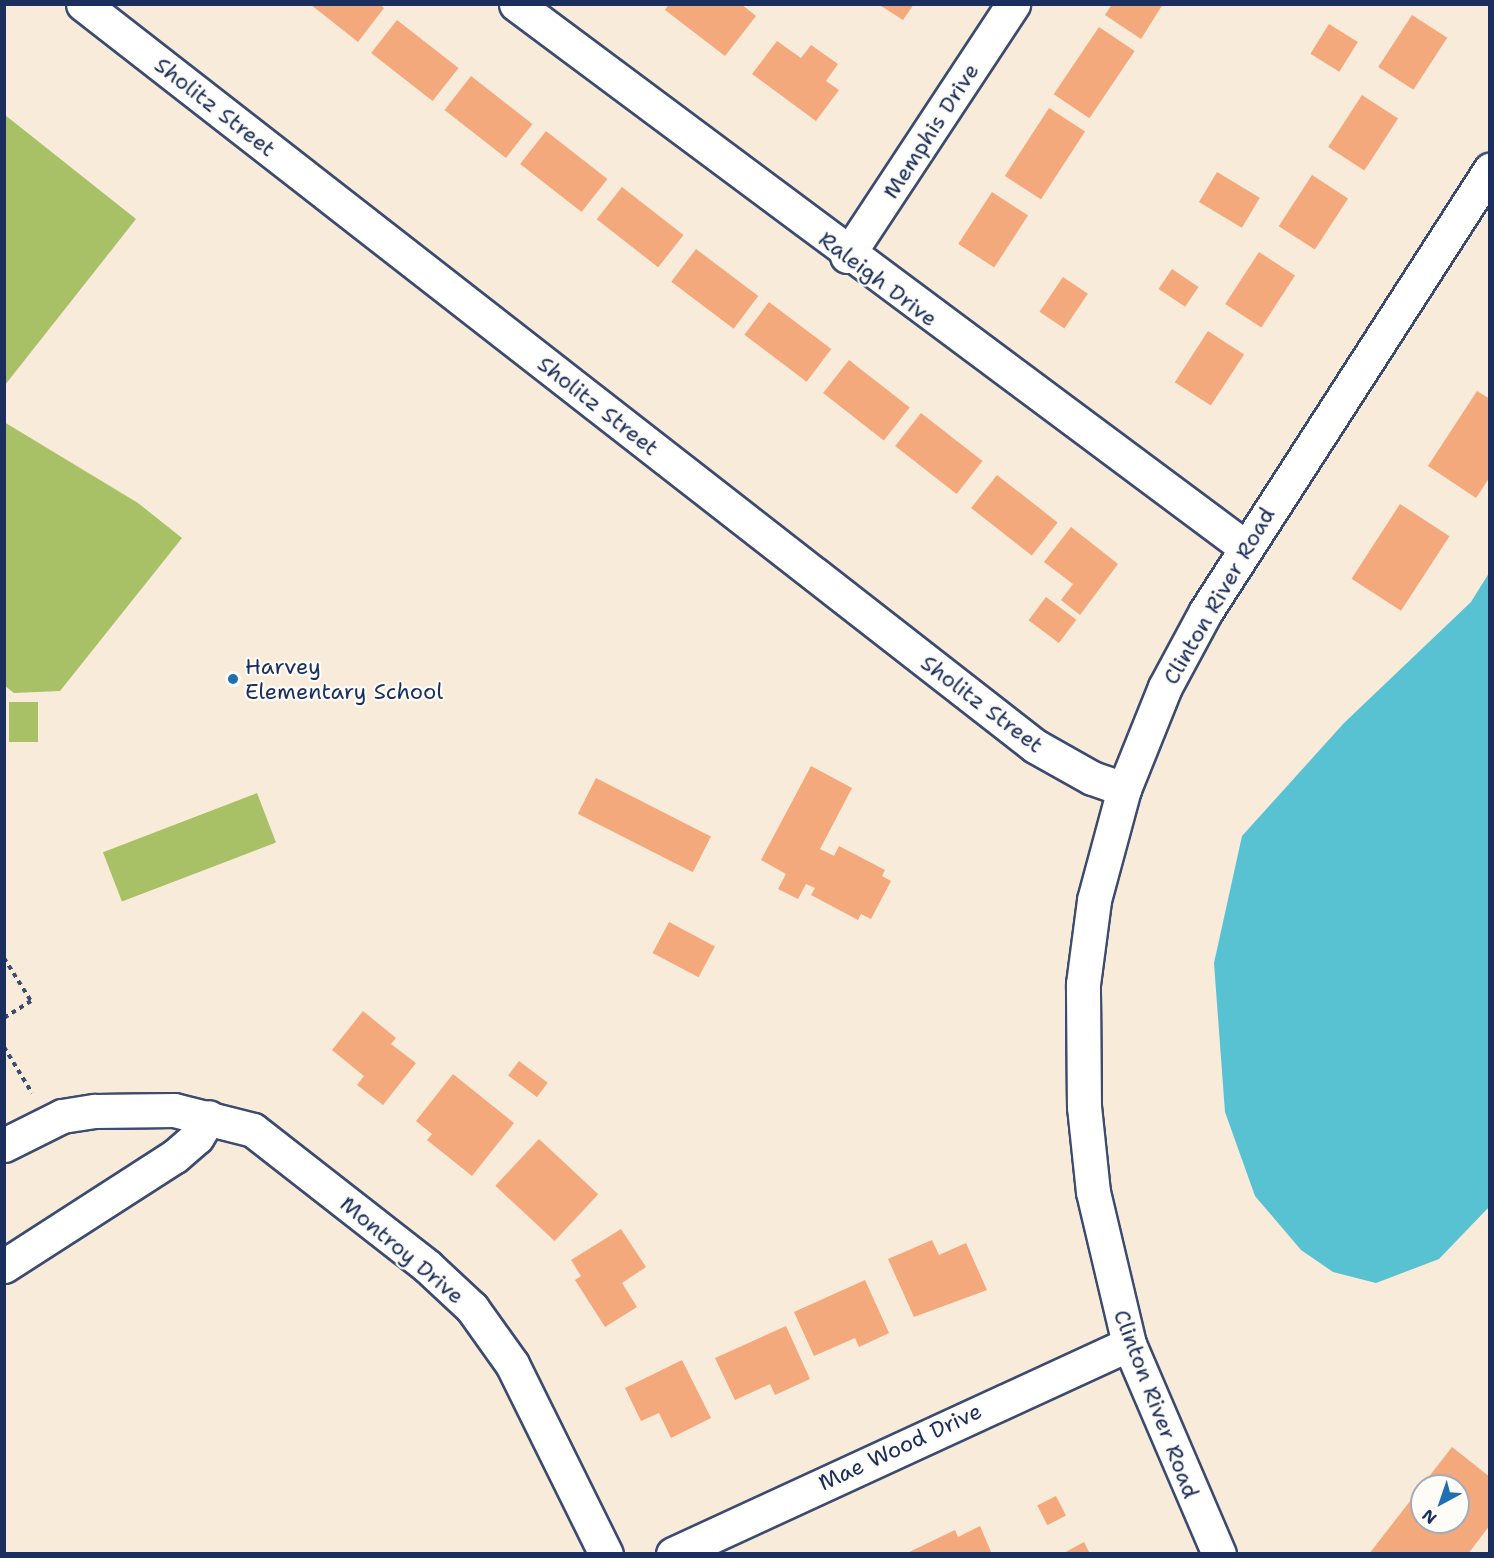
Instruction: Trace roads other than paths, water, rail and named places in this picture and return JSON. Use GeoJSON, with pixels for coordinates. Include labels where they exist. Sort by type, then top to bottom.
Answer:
{"type":"FeatureCollection","features":[{"type":"Feature","properties":{"kind":"street","name":"Sholitz Street"},"geometry":{"type":"LineString","coordinates":[[83,4],[1035,746],[1092,778],[1124,789]]}},
{"type":"Feature","properties":{"kind":"street","name":"Raleigh Drive"},"geometry":{"type":"LineString","coordinates":[[516,4],[847,256],[1245,548]]}},
{"type":"Feature","properties":{"kind":"street","name":"Memphis Drive"},"geometry":{"type":"LineString","coordinates":[[847,256],[1012,4]]}},
{"type":"Feature","properties":{"kind":"street","name":"Clinton River Road"},"geometry":{"type":"LineString","coordinates":[[1219,1554],[1129,1344],[1092,1192],[1083,1038],[1083,984],[1094,900],[1124,789],[1165,687],[1245,548],[1490,171]]}},
{"type":"Feature","properties":{"kind":"street"},"geometry":{"type":"LineString","coordinates":[[4,1145],[62,1116],[95,1111],[174,1110],[209,1117],[197,1137],[175,1156],[4,1266]]}},
{"type":"Feature","properties":{"kind":"street","name":"Montroy Drive"},"geometry":{"type":"LineString","coordinates":[[209,1117],[253,1130],[427,1266],[472,1308],[512,1364],[606,1554]]}},
{"type":"Feature","properties":{"kind":"street","name":"Mae Wood Drive"},"geometry":{"type":"LineString","coordinates":[[673,1554],[1129,1344]]}},
{"type":"Feature","properties":{"kind":"water"},"geometry":{"type":"Polygon","coordinates":[[[1489,573],[1489,1207],[1439,1259],[1376,1283],[1333,1272],[1301,1250],[1255,1196],[1225,1112],[1214,963],[1242,836],[1344,723],[1471,602],[1489,573]]]}},
{"type":"Feature","properties":{"kind":"place","name":"Harvey Elementary School"},"geometry":{"type":"Point","coordinates":[233,679]}}]}
